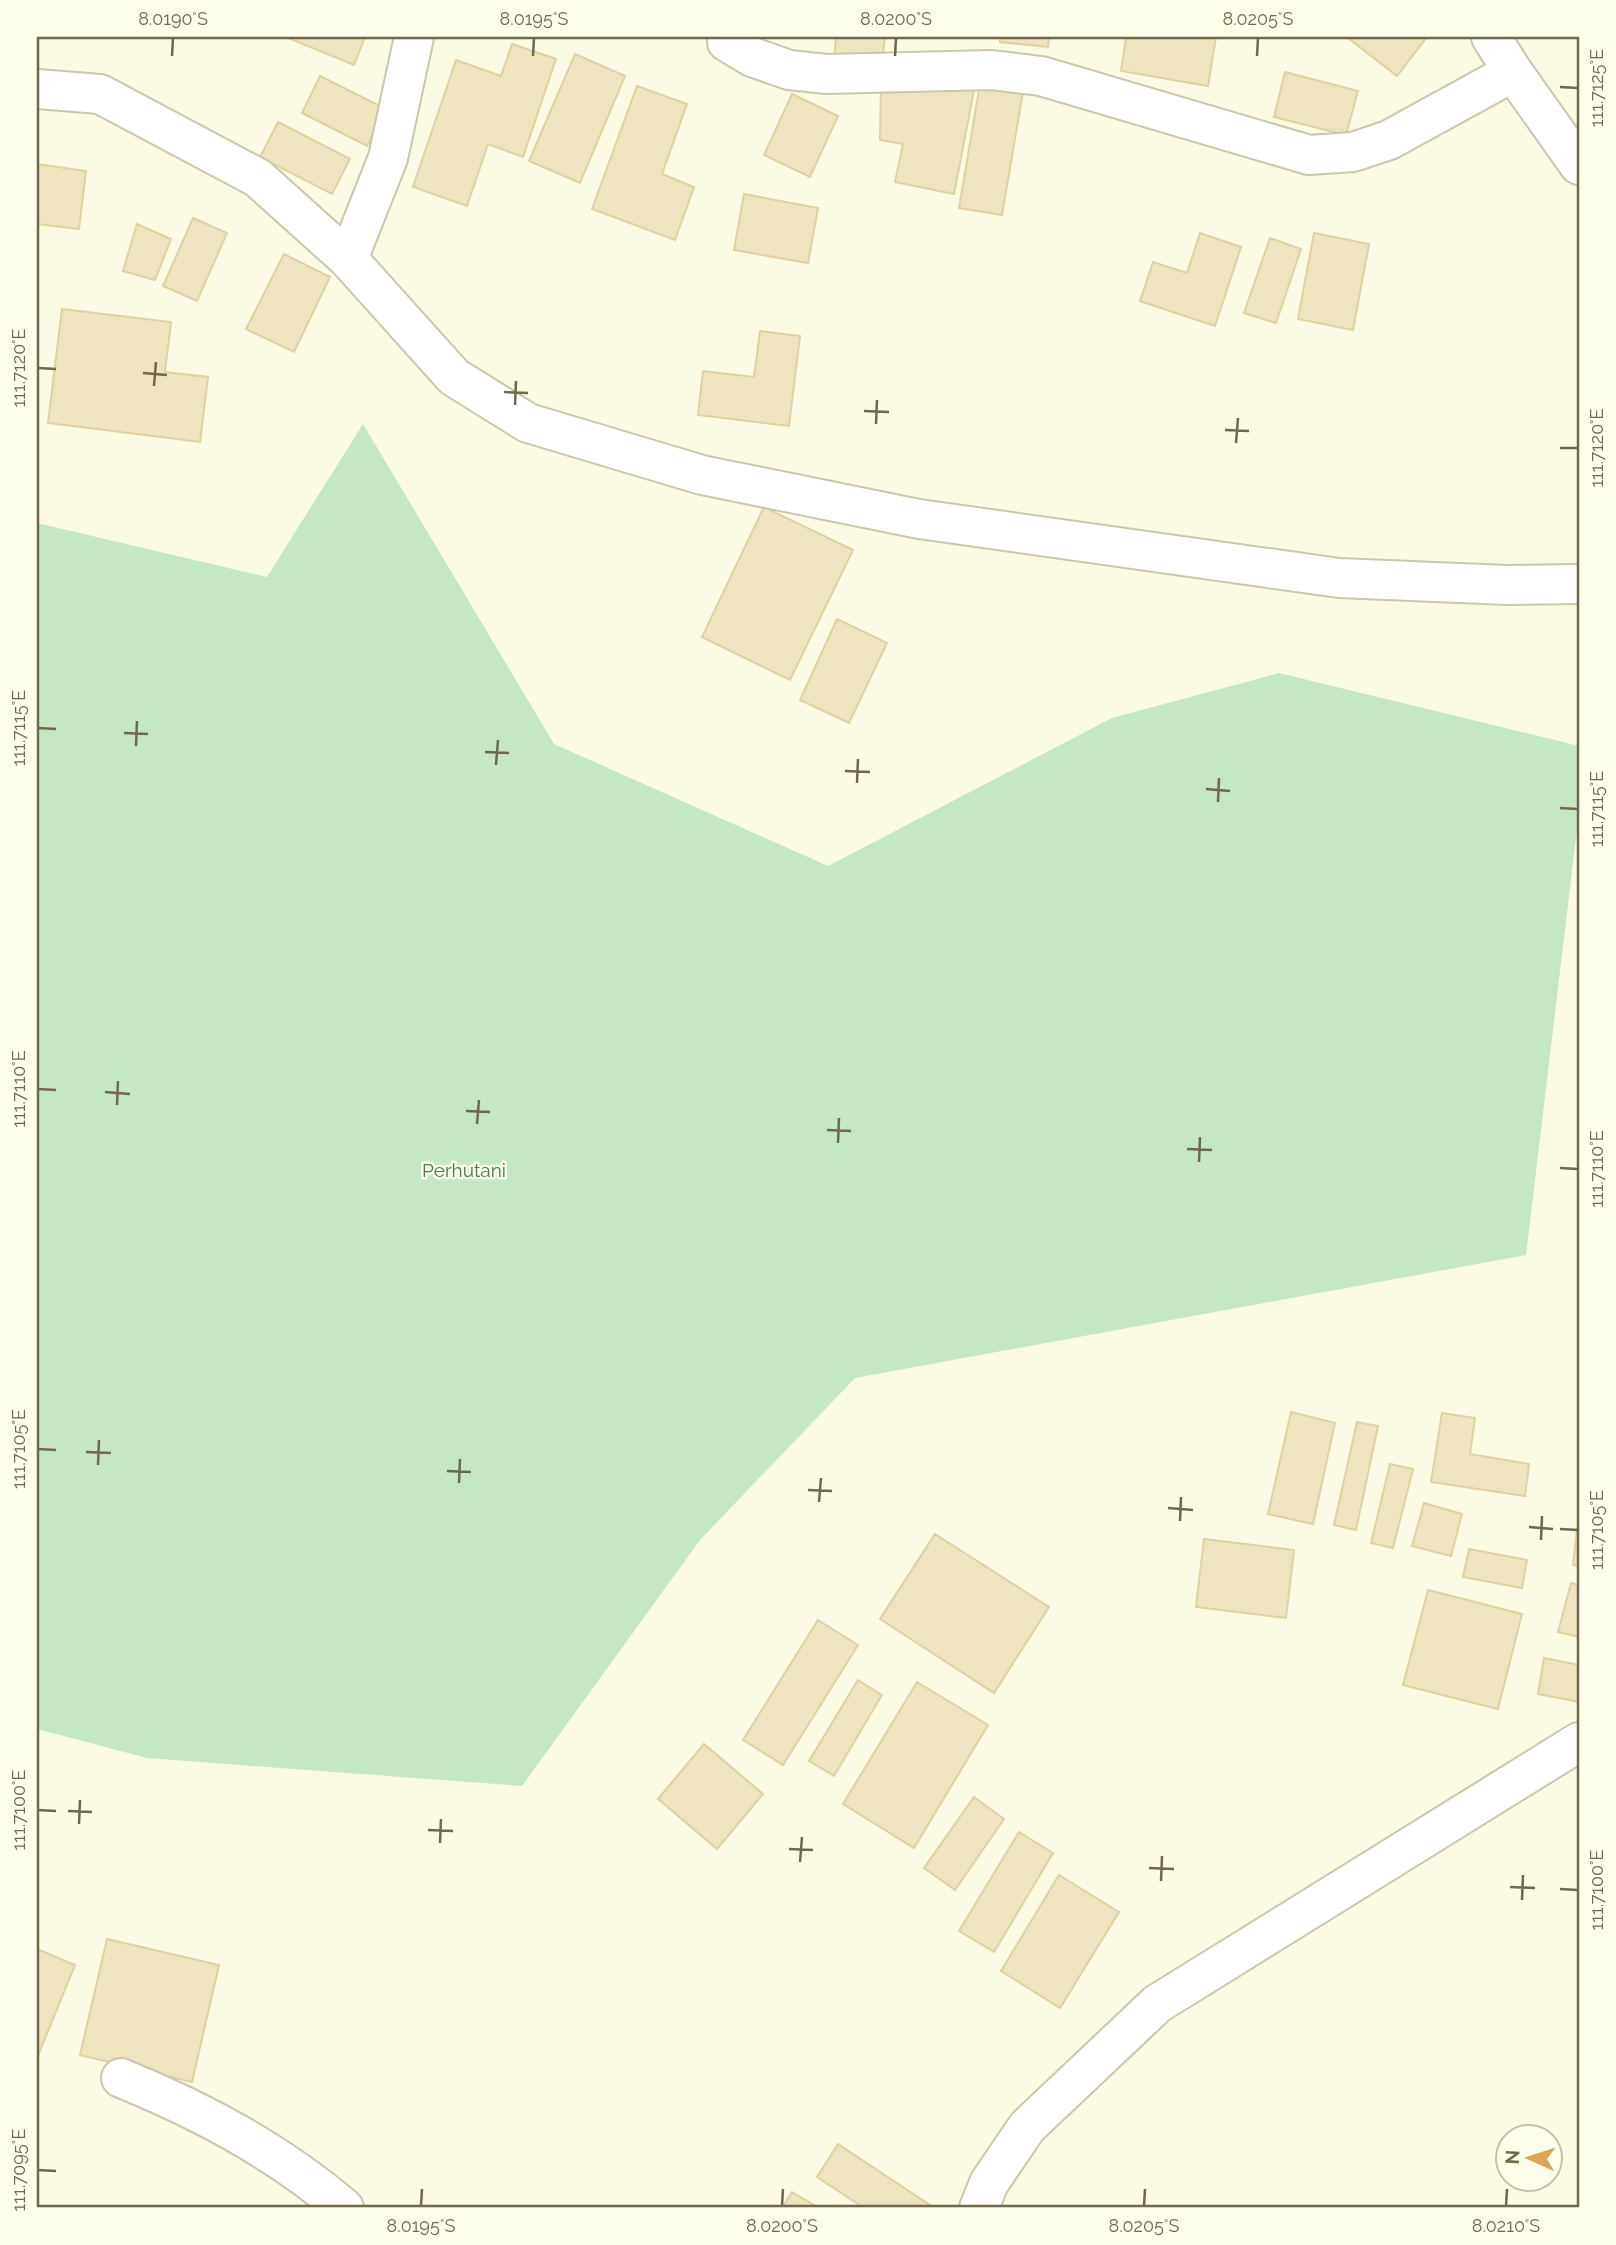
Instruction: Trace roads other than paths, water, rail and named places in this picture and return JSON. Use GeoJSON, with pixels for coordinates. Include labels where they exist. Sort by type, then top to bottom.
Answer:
{"type":"FeatureCollection","features":[{"type":"Feature","properties":{"kind":"street"},"geometry":{"type":"LineString","coordinates":[[348,259],[388,158],[414,37]]}},
{"type":"Feature","properties":{"kind":"street"},"geometry":{"type":"LineString","coordinates":[[1491,37],[1579,165]]}},
{"type":"Feature","properties":{"kind":"street"},"geometry":{"type":"LineString","coordinates":[[722,38],[752,57],[789,71],[827,74],[990,69],[1041,76],[1309,155],[1353,152],[1389,140],[1513,72]]}},
{"type":"Feature","properties":{"kind":"street"},"geometry":{"type":"LineString","coordinates":[[37,89],[100,94],[258,178],[348,259],[454,377],[528,423],[702,475],[919,519],[1339,578],[1507,585],[1579,584]]}},
{"type":"Feature","properties":{"kind":"street"},"geometry":{"type":"LineString","coordinates":[[979,2208],[989,2183],[1027,2127],[1157,2004],[1579,1742]]}},
{"type":"Feature","properties":{"kind":"street"},"geometry":{"type":"LineString","coordinates":[[121,2078],[155,2092],[239,2135],[318,2186],[344,2208]]}},
{"type":"Feature","properties":{"kind":"park label","name":"Perhutani"},"geometry":{"type":"Point","coordinates":[464,1170]}}]}
